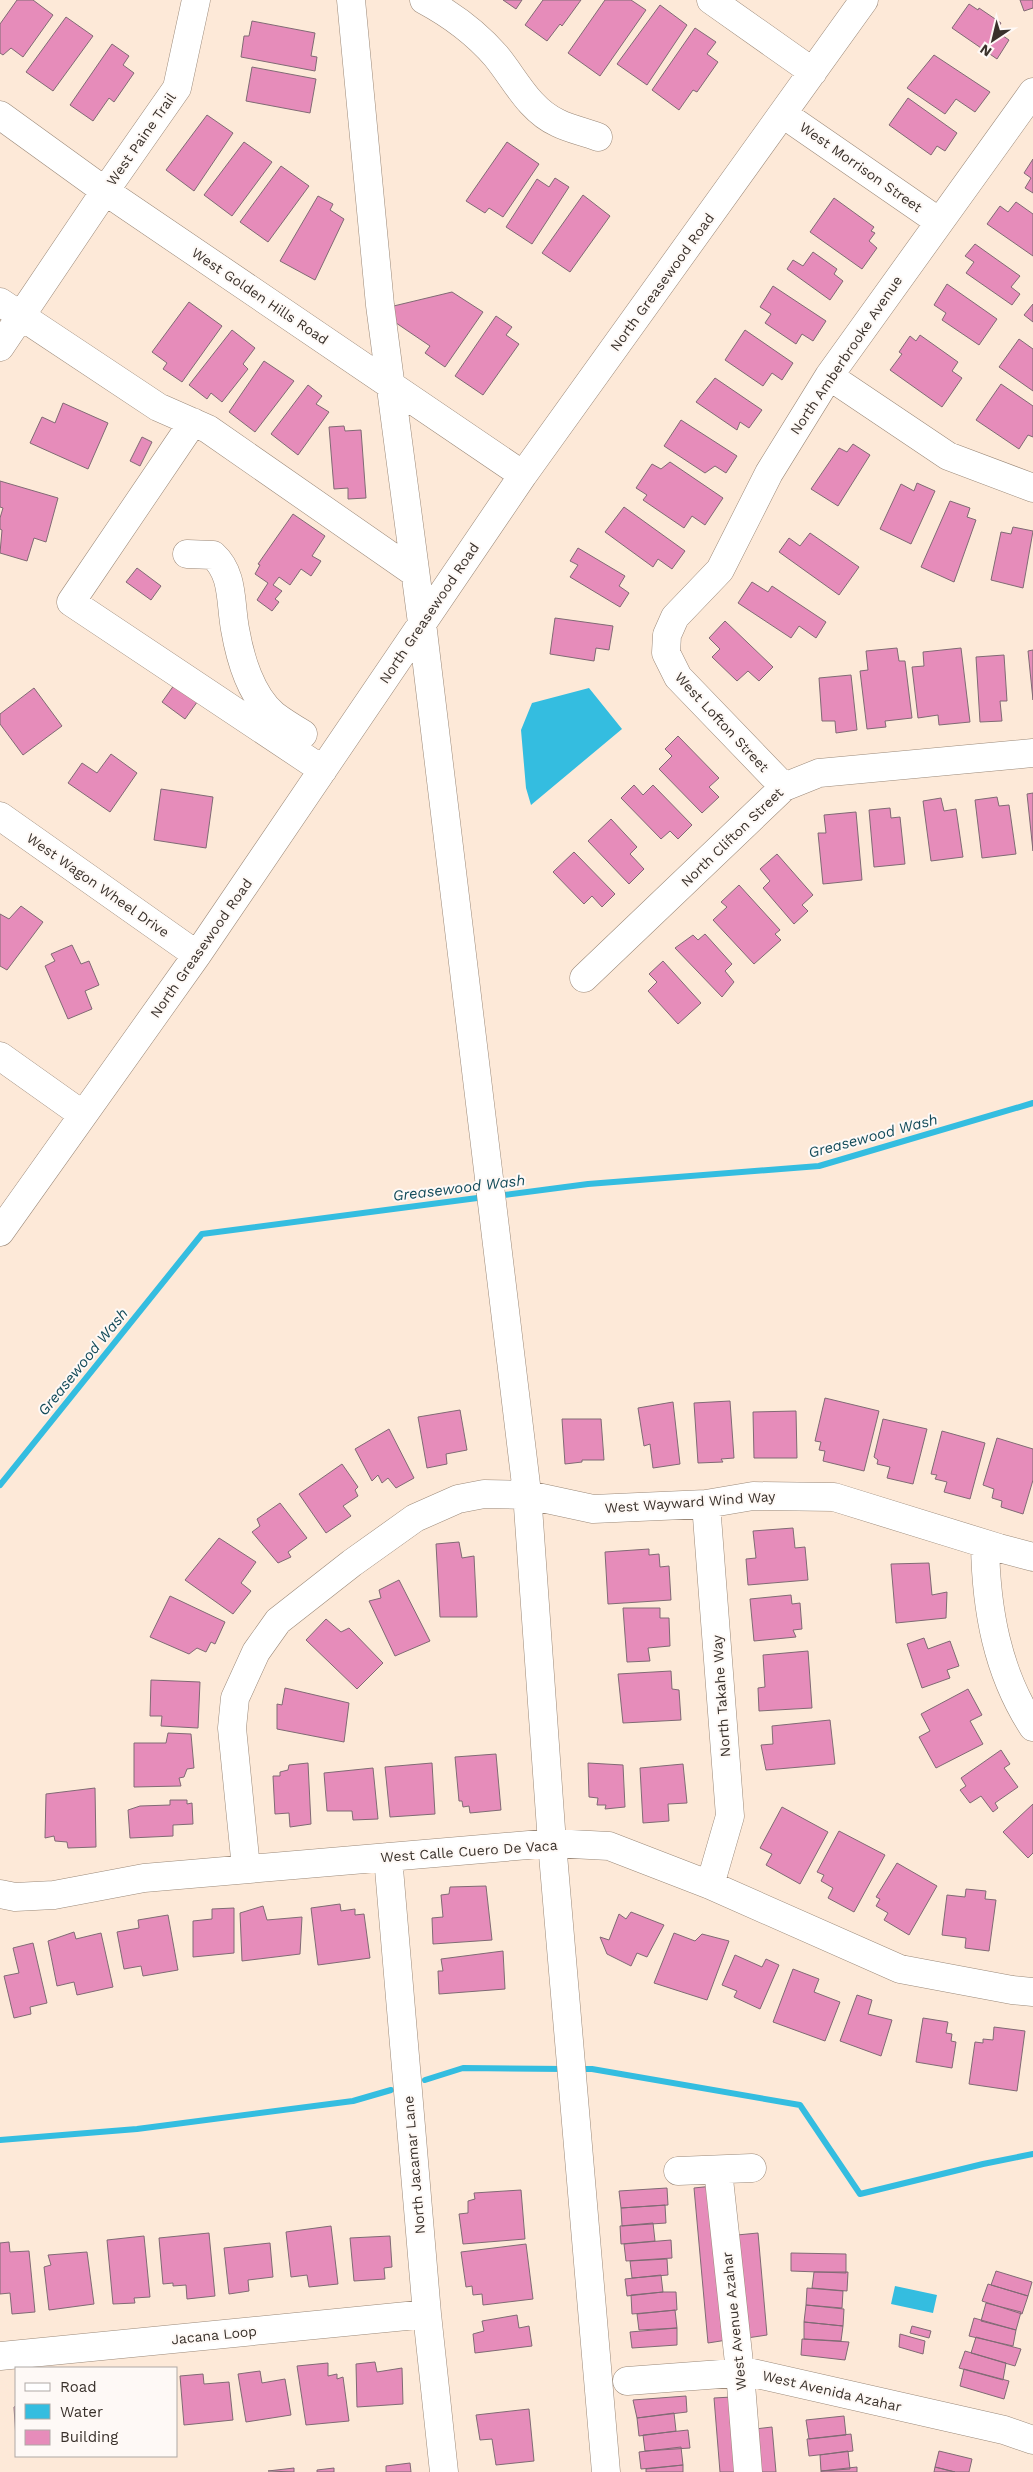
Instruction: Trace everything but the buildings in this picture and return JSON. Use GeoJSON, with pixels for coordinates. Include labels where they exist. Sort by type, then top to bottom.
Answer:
{"type":"FeatureCollection","features":[{"type":"Feature","properties":{"kind":"street","name":"West Paine Trail"},"geometry":{"type":"LineString","coordinates":[[0,347],[10,309],[105,191],[177,88],[196,0]]}},
{"type":"Feature","properties":{"kind":"street"},"geometry":{"type":"LineString","coordinates":[[351,0],[380,305],[422,623],[528,1495],[552,1843],[606,2472]]}},
{"type":"Feature","properties":{"kind":"street"},"geometry":{"type":"LineString","coordinates":[[424,0],[453,16],[474,33],[497,58],[515,86],[556,123],[598,137]]}},
{"type":"Feature","properties":{"kind":"street"},"geometry":{"type":"LineString","coordinates":[[711,0],[813,72]]}},
{"type":"Feature","properties":{"kind":"street","name":"North Greasewood Road"},"geometry":{"type":"LineString","coordinates":[[0,1232],[197,955],[523,475],[864,0]]}},
{"type":"Feature","properties":{"kind":"street","name":"North Amberbrooke Avenue"},"geometry":{"type":"LineString","coordinates":[[660,648],[674,617],[720,570],[769,473],[829,376],[938,221],[1033,92]]}},
{"type":"Feature","properties":{"kind":"street","name":"West Morrison Street"},"geometry":{"type":"LineString","coordinates":[[783,114],[938,221]]}},
{"type":"Feature","properties":{"kind":"street","name":"West Golden Hills Road"},"geometry":{"type":"LineString","coordinates":[[0,115],[105,191],[523,475]]}},
{"type":"Feature","properties":{"kind":"street"},"geometry":{"type":"LineString","coordinates":[[10,309],[158,407],[208,429],[415,573]]}},
{"type":"Feature","properties":{"kind":"street"},"geometry":{"type":"LineString","coordinates":[[829,376],[948,456],[1033,488]]}},
{"type":"Feature","properties":{"kind":"street"},"geometry":{"type":"LineString","coordinates":[[193,422],[71,602],[328,762]]}},
{"type":"Feature","properties":{"kind":"street"},"geometry":{"type":"LineString","coordinates":[[187,554],[213,555],[225,569],[228,575],[235,630],[246,668],[258,696],[273,714],[328,762]]}},
{"type":"Feature","properties":{"kind":"street","name":"West Lofton Street"},"geometry":{"type":"LineString","coordinates":[[660,648],[678,677],[784,787]]}},
{"type":"Feature","properties":{"kind":"street","name":"North Clifton Street"},"geometry":{"type":"LineString","coordinates":[[584,978],[784,787],[819,773],[1033,753]]}},
{"type":"Feature","properties":{"kind":"street","name":"West Wagon Wheel Drive"},"geometry":{"type":"LineString","coordinates":[[0,816],[197,955]]}},
{"type":"Feature","properties":{"kind":"street"},"geometry":{"type":"LineString","coordinates":[[0,1056],[83,1115]]}},
{"type":"Feature","properties":{"kind":"street","name":"West Wayward Wind Way"},"geometry":{"type":"LineString","coordinates":[[246,1868],[232,1728],[235,1698],[256,1652],[278,1621],[415,1518],[458,1499],[484,1494],[528,1495],[593,1509],[706,1504],[753,1496],[834,1498],[1033,1557]]}},
{"type":"Feature","properties":{"kind":"street","name":"North Takahe Way"},"geometry":{"type":"LineString","coordinates":[[706,1504],[730,1816],[710,1884]]}},
{"type":"Feature","properties":{"kind":"street"},"geometry":{"type":"LineString","coordinates":[[985,1544],[986,1585],[997,1649],[1019,1706],[1033,1727]]}},
{"type":"Feature","properties":{"kind":"street","name":"West Calle Cuero De Vaca"},"geometry":{"type":"LineString","coordinates":[[0,1894],[15,1897],[54,1895],[144,1878],[552,1843],[609,1846],[710,1884],[900,1969],[1012,1990],[1033,1992]]}},
{"type":"Feature","properties":{"kind":"street","name":"North Jacamar Lane"},"geometry":{"type":"LineString","coordinates":[[388,1857],[428,2314],[444,2472]]}},
{"type":"Feature","properties":{"kind":"street"},"geometry":{"type":"LineString","coordinates":[[678,2172],[752,2168]]}},
{"type":"Feature","properties":{"kind":"street","name":"West Avenue Azahar"},"geometry":{"type":"LineString","coordinates":[[718,2170],[740,2372],[748,2472]]}},
{"type":"Feature","properties":{"kind":"street","name":"Jacana Loop"},"geometry":{"type":"LineString","coordinates":[[0,2356],[428,2314]]}},
{"type":"Feature","properties":{"kind":"street","name":"West Avenida Azahar"},"geometry":{"type":"LineString","coordinates":[[627,2381],[748,2372],[1004,2430],[1033,2440]]}},
{"type":"Feature","properties":{"kind":"water"},"geometry":{"type":"Polygon","coordinates":[[[589,688],[622,729],[531,805],[526,788],[521,730],[532,703],[589,688]]]}},
{"type":"Feature","properties":{"kind":"water"},"geometry":{"type":"Polygon","coordinates":[[[895,2286],[937,2295],[933,2313],[891,2304],[895,2286]]]}},
{"type":"Feature","properties":{"kind":"waterway","name":"Greasewood Wash"},"geometry":{"type":"LineString","coordinates":[[497,1196],[588,1184],[819,1166],[1033,1103]]}},
{"type":"Feature","properties":{"kind":"waterway","name":"Greasewood Wash"},"geometry":{"type":"LineString","coordinates":[[0,1485],[202,1234],[485,1197]]}},
{"type":"Feature","properties":{"kind":"waterway"},"geometry":{"type":"LineString","coordinates":[[425,2080],[463,2068],[565,2069]]}},
{"type":"Feature","properties":{"kind":"waterway"},"geometry":{"type":"LineString","coordinates":[[577,2069],[592,2069],[800,2105],[860,2194],[983,2164],[1033,2154]]}},
{"type":"Feature","properties":{"kind":"waterway"},"geometry":{"type":"LineString","coordinates":[[0,2140],[137,2129],[353,2101],[391,2090]]}}]}
